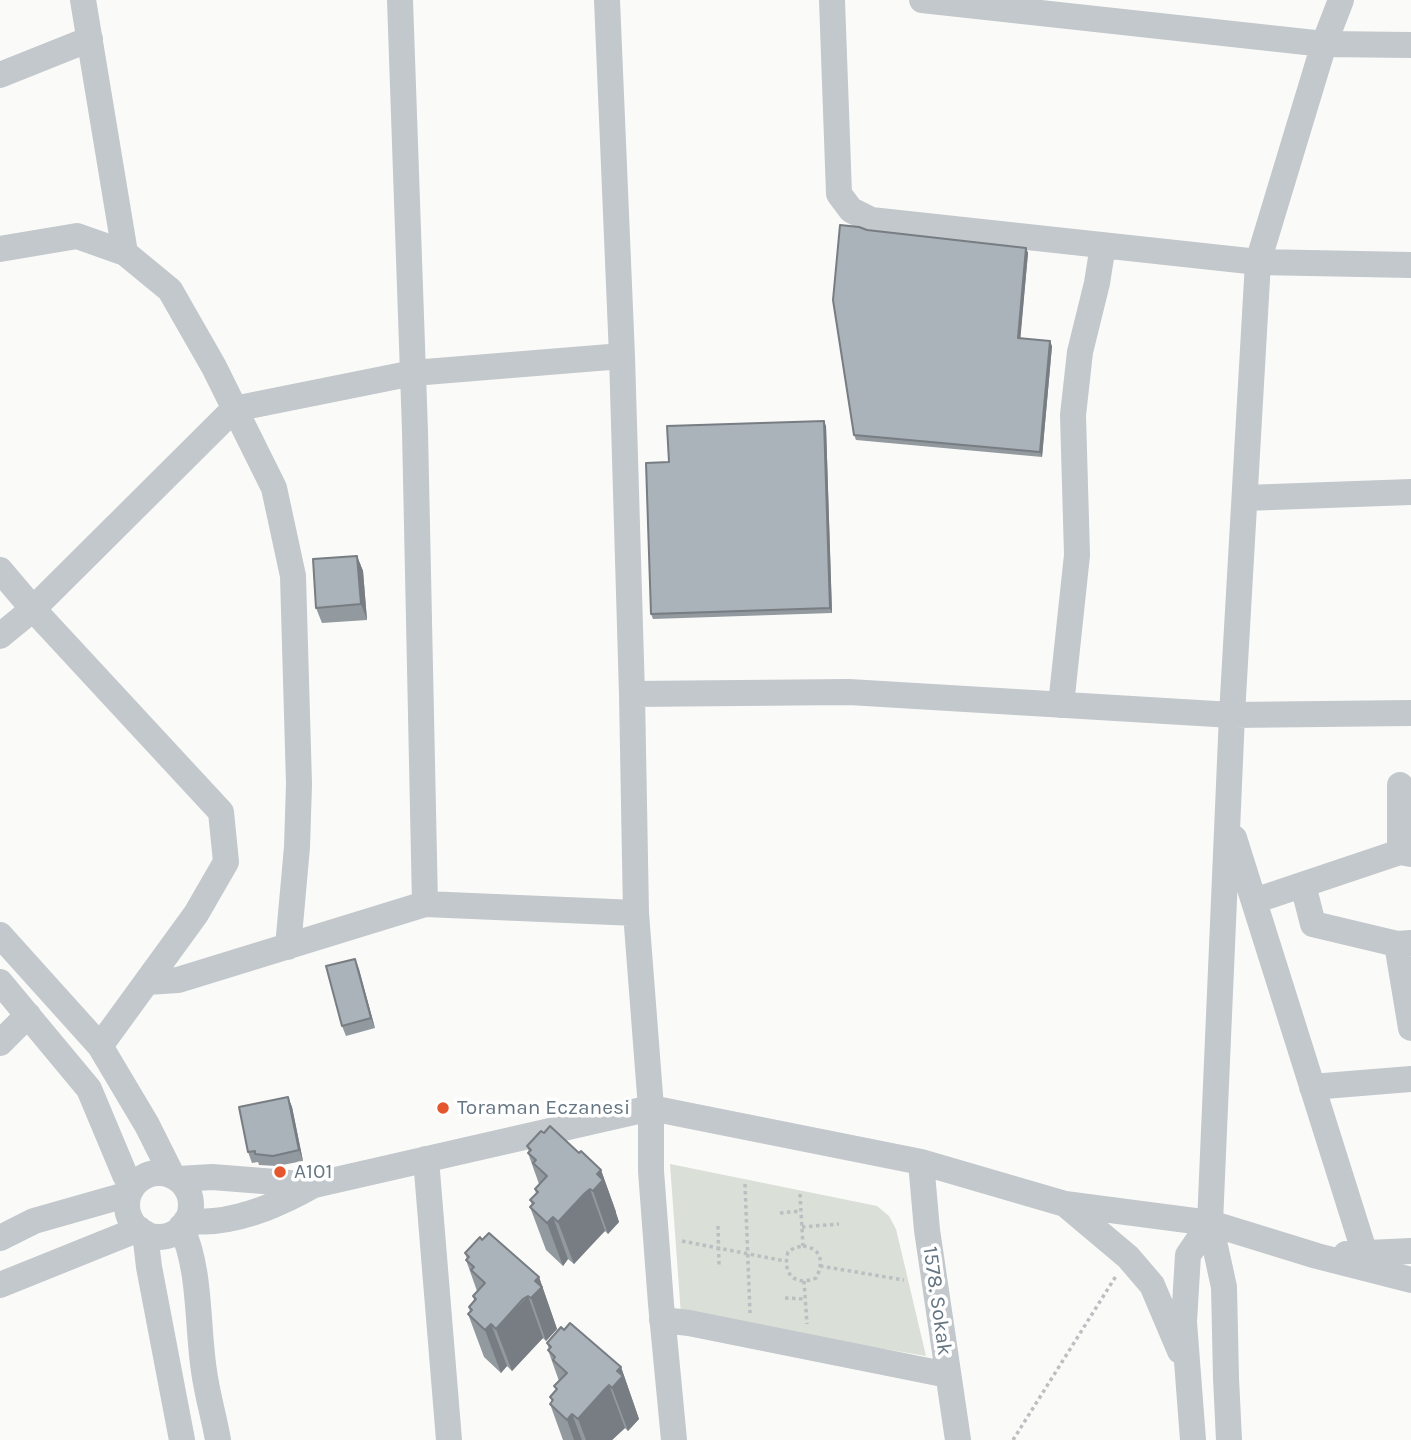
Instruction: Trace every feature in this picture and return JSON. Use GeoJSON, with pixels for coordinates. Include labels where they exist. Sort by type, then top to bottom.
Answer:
{"type":"FeatureCollection","features":[{"type":"Feature","properties":{"kind":"street"},"geometry":{"type":"LineString","coordinates":[[83,0],[125,254]]}},
{"type":"Feature","properties":{"kind":"street"},"geometry":{"type":"LineString","coordinates":[[400,0],[413,373],[425,904]]}},
{"type":"Feature","properties":{"kind":"street"},"geometry":{"type":"LineString","coordinates":[[607,0],[622,356],[636,913],[651,1108],[652,1171],[662,1320],[674,1440]]}},
{"type":"Feature","properties":{"kind":"street"},"geometry":{"type":"LineString","coordinates":[[832,0],[839,194],[851,211],[872,220],[1258,262],[1411,265]]}},
{"type":"Feature","properties":{"kind":"street"},"geometry":{"type":"LineString","coordinates":[[922,0],[1324,44],[1411,45]]}},
{"type":"Feature","properties":{"kind":"street"},"geometry":{"type":"LineString","coordinates":[[1229,1440],[1224,1287],[1210,1223],[1232,715],[1258,262],[1324,44],[1341,0]]}},
{"type":"Feature","properties":{"kind":"street"},"geometry":{"type":"LineString","coordinates":[[0,75],[90,39]]}},
{"type":"Feature","properties":{"kind":"street"},"geometry":{"type":"LineString","coordinates":[[0,249],[77,236],[125,254],[170,290],[214,367],[274,488],[293,576],[299,784],[297,847],[288,947]]}},
{"type":"Feature","properties":{"kind":"street"},"geometry":{"type":"LineString","coordinates":[[1061,705],[1077,555],[1073,415],[1080,352],[1097,283],[1103,245]]}},
{"type":"Feature","properties":{"kind":"street"},"geometry":{"type":"LineString","coordinates":[[0,636],[33,609],[234,409],[413,373],[622,356]]}},
{"type":"Feature","properties":{"kind":"street"},"geometry":{"type":"LineString","coordinates":[[1245,498],[1411,492]]}},
{"type":"Feature","properties":{"kind":"street"},"geometry":{"type":"LineString","coordinates":[[0,570],[221,812],[226,862],[196,914],[100,1046]]}},
{"type":"Feature","properties":{"kind":"street"},"geometry":{"type":"LineString","coordinates":[[632,694],[849,692],[1232,715],[1411,713]]}},
{"type":"Feature","properties":{"kind":"street"},"geometry":{"type":"LineString","coordinates":[[1254,901],[1406,853],[1400,785]]}},
{"type":"Feature","properties":{"kind":"street"},"geometry":{"type":"LineString","coordinates":[[1228,820],[1365,1254]]}},
{"type":"Feature","properties":{"kind":"street"},"geometry":{"type":"LineString","coordinates":[[1303,885],[1313,924],[1404,943],[1411,1028]]}},
{"type":"Feature","properties":{"kind":"street"},"geometry":{"type":"LineString","coordinates":[[146,982],[178,980],[425,904],[636,913]]}},
{"type":"Feature","properties":{"kind":"street"},"geometry":{"type":"LineString","coordinates":[[0,935],[100,1046],[147,1125],[182,1199],[195,1279],[204,1373],[218,1440]]}},
{"type":"Feature","properties":{"kind":"street"},"geometry":{"type":"LineString","coordinates":[[0,982],[89,1089],[125,1175],[149,1267],[183,1440]]}},
{"type":"Feature","properties":{"kind":"street"},"geometry":{"type":"LineString","coordinates":[[0,1043],[28,1015]]}},
{"type":"Feature","properties":{"kind":"street"},"geometry":{"type":"LineString","coordinates":[[1312,1087],[1411,1079]]}},
{"type":"Feature","properties":{"kind":"street"},"geometry":{"type":"LineString","coordinates":[[0,1285],[134,1211],[143,1177],[150,1174],[157,1173],[182,1199],[213,1221],[259,1212],[314,1185],[651,1108],[921,1162],[1065,1204],[1210,1223],[1317,1256],[1411,1280]]}},
{"type":"Feature","properties":{"kind":"street"},"geometry":{"type":"LineString","coordinates":[[426,1159],[449,1440]]}},
{"type":"Feature","properties":{"kind":"street","name":"1578. Sokak"},"geometry":{"type":"LineString","coordinates":[[921,1162],[941,1338],[958,1440]]}},
{"type":"Feature","properties":{"kind":"street"},"geometry":{"type":"LineString","coordinates":[[0,1238],[34,1221],[134,1211],[160,1236],[168,1235],[182,1199],[212,1177],[314,1185]]}},
{"type":"Feature","properties":{"kind":"street"},"geometry":{"type":"LineString","coordinates":[[1065,1204],[1128,1257],[1152,1285],[1188,1369]]}},
{"type":"Feature","properties":{"kind":"street"},"geometry":{"type":"LineString","coordinates":[[1193,1440],[1184,1322],[1188,1255],[1210,1223]]}},
{"type":"Feature","properties":{"kind":"street"},"geometry":{"type":"LineString","coordinates":[[1317,1256],[1411,1251]]}},
{"type":"Feature","properties":{"kind":"street"},"geometry":{"type":"LineString","coordinates":[[662,1320],[689,1323],[948,1375]]}},
{"type":"Feature","properties":{"kind":"path"},"geometry":{"type":"LineString","coordinates":[[746,1184],[751,1322]]}},
{"type":"Feature","properties":{"kind":"path"},"geometry":{"type":"LineString","coordinates":[[800,1194],[803,1246]]}},
{"type":"Feature","properties":{"kind":"path"},"geometry":{"type":"LineString","coordinates":[[780,1213],[801,1211]]}},
{"type":"Feature","properties":{"kind":"path"},"geometry":{"type":"LineString","coordinates":[[802,1227],[839,1224]]}},
{"type":"Feature","properties":{"kind":"path"},"geometry":{"type":"LineString","coordinates":[[718,1226],[719,1265]]}},
{"type":"Feature","properties":{"kind":"path"},"geometry":{"type":"LineString","coordinates":[[682,1241],[785,1261]]}},
{"type":"Feature","properties":{"kind":"path"},"geometry":{"type":"LineString","coordinates":[[803,1246],[818,1252],[821,1260],[816,1278],[804,1281],[793,1278],[786,1270],[785,1261],[788,1252],[803,1246]]}},
{"type":"Feature","properties":{"kind":"path"},"geometry":{"type":"LineString","coordinates":[[1013,1440],[1128,1257]]}},
{"type":"Feature","properties":{"kind":"path"},"geometry":{"type":"LineString","coordinates":[[820,1266],[904,1280]]}},
{"type":"Feature","properties":{"kind":"path"},"geometry":{"type":"LineString","coordinates":[[804,1281],[808,1332]]}},
{"type":"Feature","properties":{"kind":"path"},"geometry":{"type":"LineString","coordinates":[[785,1298],[805,1299]]}},
{"type":"Feature","properties":{"kind":"shaded area"},"geometry":{"type":"Polygon","coordinates":[[[670,1164],[877,1206],[889,1216],[896,1229],[926,1356],[681,1315],[670,1164]]]}},
{"type":"Feature","properties":{"kind":"building"},"geometry":{"type":"Polygon","coordinates":[[[840,225],[1026,248],[1018,338],[1050,341],[1040,452],[854,435],[833,300],[840,225]]]}},
{"type":"Feature","properties":{"kind":"building"},"geometry":{"type":"Polygon","coordinates":[[[824,421],[830,608],[651,614],[646,463],[669,462],[667,426],[824,421]]]}},
{"type":"Feature","properties":{"kind":"building"},"geometry":{"type":"Polygon","coordinates":[[[357,556],[361,604],[316,608],[313,559],[357,556]]]}},
{"type":"Feature","properties":{"kind":"building"},"geometry":{"type":"Polygon","coordinates":[[[355,959],[371,1018],[342,1026],[326,966],[355,959]]]}},
{"type":"Feature","properties":{"kind":"building"},"geometry":{"type":"Polygon","coordinates":[[[288,1097],[299,1150],[273,1156],[248,1152],[239,1107],[288,1097]]]}},
{"type":"Feature","properties":{"kind":"building"},"geometry":{"type":"Polygon","coordinates":[[[550,1126],[601,1170],[597,1174],[603,1180],[593,1191],[590,1189],[585,1193],[558,1222],[553,1217],[547,1223],[530,1207],[534,1203],[530,1200],[538,1192],[535,1189],[547,1176],[533,1163],[536,1160],[528,1153],[531,1150],[527,1146],[541,1131],[544,1133],[550,1126]]]}},
{"type":"Feature","properties":{"kind":"building"},"geometry":{"type":"Polygon","coordinates":[[[489,1233],[539,1277],[535,1281],[542,1287],[531,1298],[528,1296],[523,1299],[496,1329],[491,1324],[485,1330],[468,1314],[472,1310],[469,1307],[476,1299],[473,1296],[485,1283],[471,1270],[474,1267],[466,1260],[469,1257],[465,1253],[480,1237],[482,1240],[489,1233]]]}},
{"type":"Feature","properties":{"kind":"building"},"geometry":{"type":"Polygon","coordinates":[[[570,1323],[621,1367],[617,1371],[623,1376],[612,1388],[609,1385],[578,1419],[572,1414],[567,1420],[550,1404],[553,1400],[550,1397],[557,1389],[554,1386],[567,1373],[553,1360],[555,1357],[548,1350],[551,1347],[547,1343],[561,1327],[564,1330],[570,1323]]]}},
{"type":"Feature","properties":{"kind":"place","name":"Toraman Eczanesi"},"geometry":{"type":"Point","coordinates":[443,1108]}},
{"type":"Feature","properties":{"kind":"place","name":"A101"},"geometry":{"type":"Point","coordinates":[280,1172]}}]}
